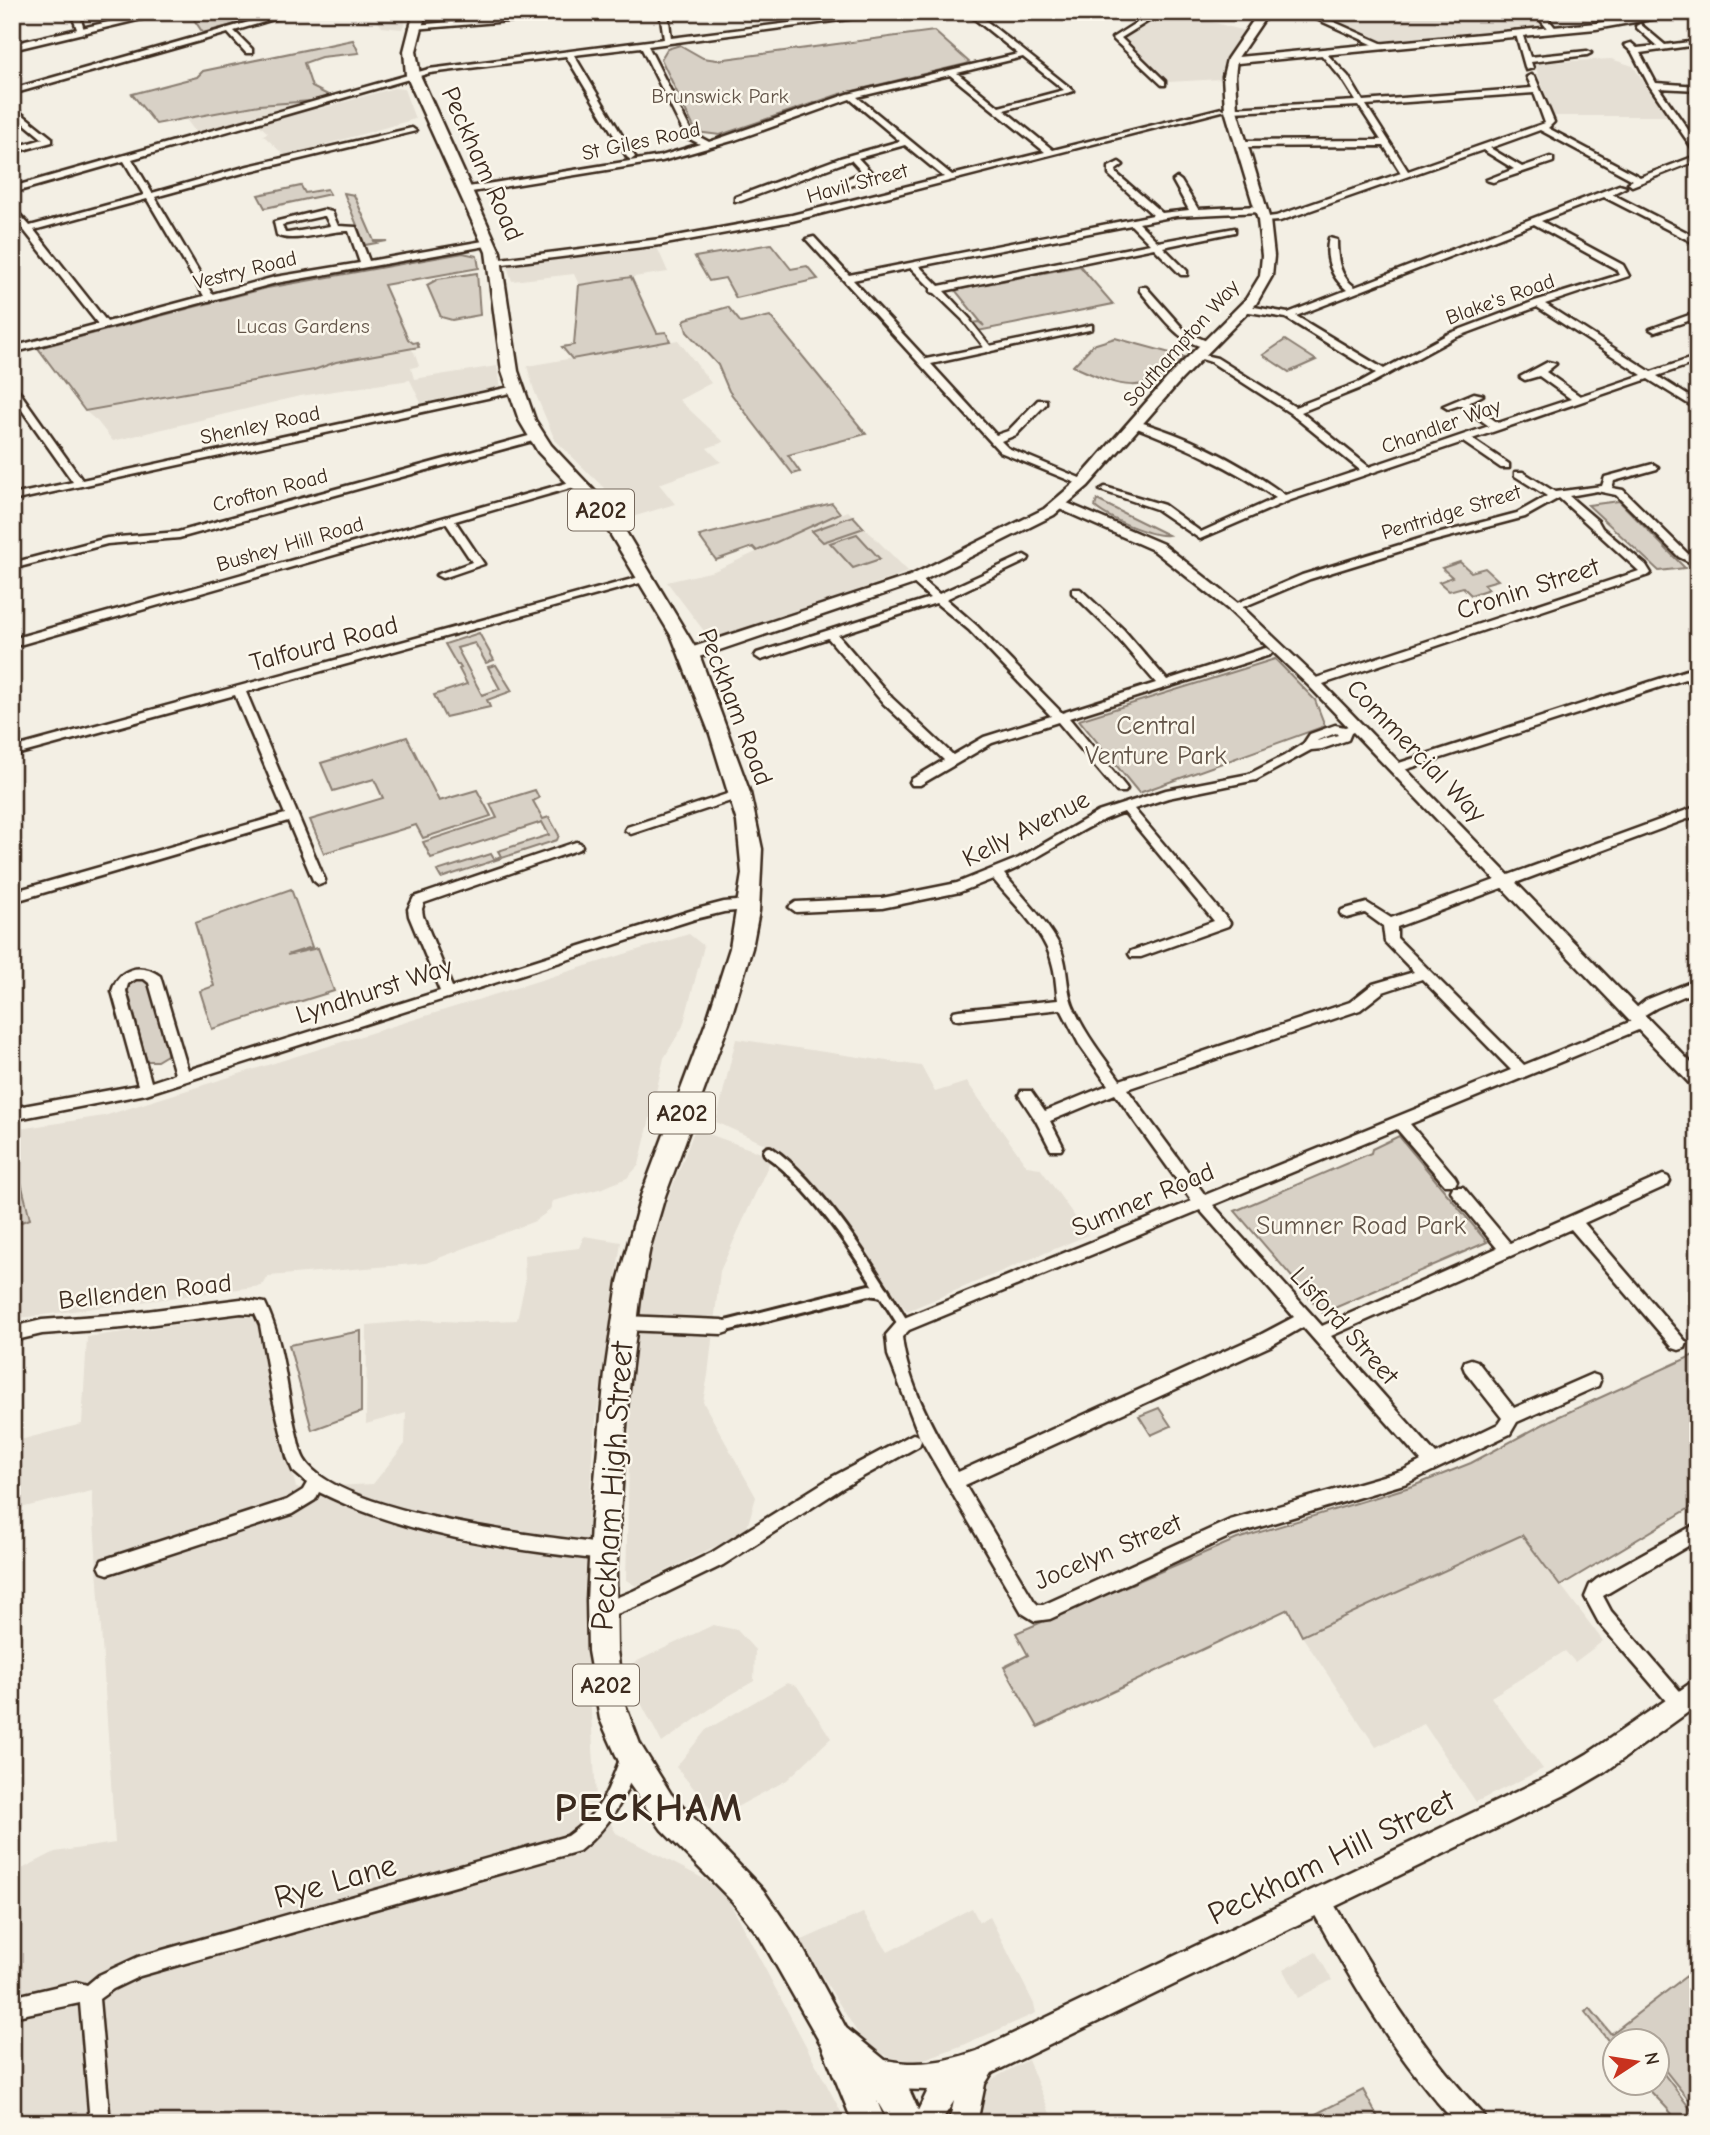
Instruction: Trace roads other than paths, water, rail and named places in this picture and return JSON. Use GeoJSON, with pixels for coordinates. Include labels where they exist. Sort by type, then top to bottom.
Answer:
{"type":"FeatureCollection","features":[{"type":"Feature","properties":{"kind":"highway","name":"A202"},"geometry":{"type":"LineString","coordinates":[[413,75],[410,57],[414,27],[420,12]]}},
{"type":"Feature","properties":{"kind":"highway","name":"Peckham Road"},"geometry":{"type":"LineString","coordinates":[[413,75],[489,243],[495,262],[507,351],[515,388],[536,437],[617,530],[690,654],[739,794],[751,843],[752,875],[734,980],[694,1078],[650,1205],[627,1295],[624,1323]]}},
{"type":"Feature","properties":{"kind":"highway","name":"Peckham High Street"},"geometry":{"type":"LineString","coordinates":[[624,1323],[613,1417],[603,1552],[602,1655],[611,1708],[630,1754],[682,1831],[747,1892],[780,1942],[835,2038],[853,2088],[870,2123]]}},
{"type":"Feature","properties":{"kind":"highway","name":"Peckham High Street"},"geometry":{"type":"LineString","coordinates":[[835,2038],[873,2072],[895,2097],[908,2123]]}},
{"type":"Feature","properties":{"kind":"main road","name":"Southampton Way"},"geometry":{"type":"LineString","coordinates":[[1060,505],[1262,285],[1269,268],[1262,215],[1241,144],[1227,110],[1229,80],[1235,61],[1264,12]]}},
{"type":"Feature","properties":{"kind":"main road"},"geometry":{"type":"LineString","coordinates":[[690,654],[915,579],[1016,531],[1060,505]]}},
{"type":"Feature","properties":{"kind":"main road","name":"Peckham Hill Street"},"geometry":{"type":"LineString","coordinates":[[982,2063],[1560,1784],[1596,1763],[1688,1696]]}},
{"type":"Feature","properties":{"kind":"main road"},"geometry":{"type":"LineString","coordinates":[[873,2072],[904,2078],[956,2073],[982,2063]]}},
{"type":"Feature","properties":{"kind":"main road"},"geometry":{"type":"LineString","coordinates":[[963,2123],[969,2089],[982,2063]]}},
{"type":"Feature","properties":{"kind":"main road"},"geometry":{"type":"LineString","coordinates":[[926,2123],[956,2073]]}},
{"type":"Feature","properties":{"kind":"street"},"geometry":{"type":"LineString","coordinates":[[75,12],[82,32]]}},
{"type":"Feature","properties":{"kind":"street"},"geometry":{"type":"LineString","coordinates":[[12,47],[166,12]]}},
{"type":"Feature","properties":{"kind":"street"},"geometry":{"type":"LineString","coordinates":[[12,92],[293,12]]}},
{"type":"Feature","properties":{"kind":"street"},"geometry":{"type":"LineString","coordinates":[[414,27],[611,12]]}},
{"type":"Feature","properties":{"kind":"street"},"geometry":{"type":"LineString","coordinates":[[664,12],[668,42]]}},
{"type":"Feature","properties":{"kind":"street"},"geometry":{"type":"LineString","coordinates":[[12,190],[413,75],[896,12]]}},
{"type":"Feature","properties":{"kind":"street"},"geometry":{"type":"LineString","coordinates":[[970,12],[1070,91],[999,109]]}},
{"type":"Feature","properties":{"kind":"street"},"geometry":{"type":"LineString","coordinates":[[1159,12],[1116,38],[1162,83]]}},
{"type":"Feature","properties":{"kind":"street"},"geometry":{"type":"LineString","coordinates":[[1305,12],[1386,47]]}},
{"type":"Feature","properties":{"kind":"street"},"geometry":{"type":"LineString","coordinates":[[1548,12],[1542,16],[1553,30]]}},
{"type":"Feature","properties":{"kind":"street"},"geometry":{"type":"LineString","coordinates":[[1235,61],[1553,30],[1686,12]]}},
{"type":"Feature","properties":{"kind":"street"},"geometry":{"type":"LineString","coordinates":[[1640,26],[1664,48]]}},
{"type":"Feature","properties":{"kind":"street"},"geometry":{"type":"LineString","coordinates":[[230,31],[249,51]]}},
{"type":"Feature","properties":{"kind":"street"},"geometry":{"type":"LineString","coordinates":[[847,278],[1194,210],[1262,215],[1277,219],[1542,128],[1550,122],[1518,33]]}},
{"type":"Feature","properties":{"kind":"street"},"geometry":{"type":"LineString","coordinates":[[1697,43],[1664,48],[1631,48],[1698,150]]}},
{"type":"Feature","properties":{"kind":"street"},"geometry":{"type":"LineString","coordinates":[[645,45],[682,124],[691,136],[708,145]]}},
{"type":"Feature","properties":{"kind":"street"},"geometry":{"type":"LineString","coordinates":[[1322,52],[1345,78],[1407,175]]}},
{"type":"Feature","properties":{"kind":"street"},"geometry":{"type":"LineString","coordinates":[[1526,60],[1587,53]]}},
{"type":"Feature","properties":{"kind":"street"},"geometry":{"type":"LineString","coordinates":[[569,54],[631,157]]}},
{"type":"Feature","properties":{"kind":"street","name":"St Giles Road"},"geometry":{"type":"LineString","coordinates":[[465,190],[635,164],[708,145],[851,96],[1023,55]]}},
{"type":"Feature","properties":{"kind":"street"},"geometry":{"type":"LineString","coordinates":[[951,72],[1049,151]]}},
{"type":"Feature","properties":{"kind":"street"},"geometry":{"type":"LineString","coordinates":[[1653,85],[1698,88]]}},
{"type":"Feature","properties":{"kind":"street","name":"Havil Street"},"geometry":{"type":"LineString","coordinates":[[495,262],[660,242],[792,218],[948,176],[1227,110],[1538,90]]}},
{"type":"Feature","properties":{"kind":"street"},"geometry":{"type":"LineString","coordinates":[[851,96],[948,176]]}},
{"type":"Feature","properties":{"kind":"street"},"geometry":{"type":"LineString","coordinates":[[12,108],[49,140],[12,151]]}},
{"type":"Feature","properties":{"kind":"street"},"geometry":{"type":"LineString","coordinates":[[1542,128],[1640,180]]}},
{"type":"Feature","properties":{"kind":"street"},"geometry":{"type":"LineString","coordinates":[[1682,128],[1698,128]]}},
{"type":"Feature","properties":{"kind":"street"},"geometry":{"type":"LineString","coordinates":[[29,229],[345,144],[412,131]]}},
{"type":"Feature","properties":{"kind":"street"},"geometry":{"type":"LineString","coordinates":[[738,199],[852,157],[906,142]]}},
{"type":"Feature","properties":{"kind":"street"},"geometry":{"type":"LineString","coordinates":[[1241,144],[1385,143]]}},
{"type":"Feature","properties":{"kind":"street"},"geometry":{"type":"LineString","coordinates":[[1483,148],[1520,169]]}},
{"type":"Feature","properties":{"kind":"street"},"geometry":{"type":"LineString","coordinates":[[844,186],[869,173],[852,157]]}},
{"type":"Feature","properties":{"kind":"street"},"geometry":{"type":"LineString","coordinates":[[1289,316],[1698,157]]}},
{"type":"Feature","properties":{"kind":"street"},"geometry":{"type":"LineString","coordinates":[[127,158],[209,297]]}},
{"type":"Feature","properties":{"kind":"street"},"geometry":{"type":"LineString","coordinates":[[1490,180],[1550,160]]}},
{"type":"Feature","properties":{"kind":"street"},"geometry":{"type":"LineString","coordinates":[[1119,165],[1112,169],[1113,174],[1160,216]]}},
{"type":"Feature","properties":{"kind":"street"},"geometry":{"type":"LineString","coordinates":[[1177,181],[1194,210]]}},
{"type":"Feature","properties":{"kind":"street"},"geometry":{"type":"LineString","coordinates":[[758,191],[768,196]]}},
{"type":"Feature","properties":{"kind":"street"},"geometry":{"type":"LineString","coordinates":[[1605,194],[1698,242]]}},
{"type":"Feature","properties":{"kind":"street"},"geometry":{"type":"LineString","coordinates":[[12,209],[104,325]]}},
{"type":"Feature","properties":{"kind":"street"},"geometry":{"type":"LineString","coordinates":[[335,228],[329,214],[323,213],[277,224],[281,234],[288,236],[335,228],[353,229],[365,263]]}},
{"type":"Feature","properties":{"kind":"street","name":"Blake's Road"},"geometry":{"type":"LineString","coordinates":[[1294,411],[1363,384],[1451,335],[1538,303],[1624,276],[1620,267],[1534,221]]}},
{"type":"Feature","properties":{"kind":"street"},"geometry":{"type":"LineString","coordinates":[[1134,223],[1184,273]]}},
{"type":"Feature","properties":{"kind":"street"},"geometry":{"type":"LineString","coordinates":[[934,290],[1233,230]]}},
{"type":"Feature","properties":{"kind":"street"},"geometry":{"type":"LineString","coordinates":[[811,239],[993,440],[1011,455],[1083,483]]}},
{"type":"Feature","properties":{"kind":"street"},"geometry":{"type":"LineString","coordinates":[[1332,240],[1332,261],[1340,277],[1353,290]]}},
{"type":"Feature","properties":{"kind":"street","name":"Vestry Road"},"geometry":{"type":"LineString","coordinates":[[12,350],[293,276],[489,243]]}},
{"type":"Feature","properties":{"kind":"street"},"geometry":{"type":"LineString","coordinates":[[914,266],[934,290],[949,300],[989,349]]}},
{"type":"Feature","properties":{"kind":"street"},"geometry":{"type":"LineString","coordinates":[[1143,289],[1183,334],[1214,359],[1294,411],[1369,472]]}},
{"type":"Feature","properties":{"kind":"street"},"geometry":{"type":"LineString","coordinates":[[1538,303],[1698,407]]}},
{"type":"Feature","properties":{"kind":"street"},"geometry":{"type":"LineString","coordinates":[[1242,308],[1289,316],[1384,373]]}},
{"type":"Feature","properties":{"kind":"street"},"geometry":{"type":"LineString","coordinates":[[1656,329],[1696,318]]}},
{"type":"Feature","properties":{"kind":"street"},"geometry":{"type":"LineString","coordinates":[[923,362],[1089,327]]}},
{"type":"Feature","properties":{"kind":"street","name":"Chandler Way"},"geometry":{"type":"LineString","coordinates":[[1105,490],[1160,507],[1200,536],[1284,499],[1698,359]]}},
{"type":"Feature","properties":{"kind":"street"},"geometry":{"type":"LineString","coordinates":[[1525,377],[1540,372],[1551,364]]}},
{"type":"Feature","properties":{"kind":"street"},"geometry":{"type":"LineString","coordinates":[[1540,372],[1578,399]]}},
{"type":"Feature","properties":{"kind":"street","name":"Shenley Road"},"geometry":{"type":"LineString","coordinates":[[12,498],[515,388]]}},
{"type":"Feature","properties":{"kind":"street"},"geometry":{"type":"LineString","coordinates":[[12,389],[79,483]]}},
{"type":"Feature","properties":{"kind":"street"},"geometry":{"type":"LineString","coordinates":[[1448,406],[1478,396]]}},
{"type":"Feature","properties":{"kind":"street"},"geometry":{"type":"LineString","coordinates":[[993,440],[1012,433],[1042,402]]}},
{"type":"Feature","properties":{"kind":"street"},"geometry":{"type":"LineString","coordinates":[[1463,402],[1495,426]]}},
{"type":"Feature","properties":{"kind":"street"},"geometry":{"type":"LineString","coordinates":[[1136,424],[1178,440],[1258,478],[1284,499]]}},
{"type":"Feature","properties":{"kind":"street","name":"Crofton Road"},"geometry":{"type":"LineString","coordinates":[[12,566],[107,541],[179,535],[536,437]]}},
{"type":"Feature","properties":{"kind":"street"},"geometry":{"type":"LineString","coordinates":[[1463,438],[1505,466]]}},
{"type":"Feature","properties":{"kind":"street"},"geometry":{"type":"LineString","coordinates":[[1653,467],[1612,477],[1607,482],[1607,488],[1619,492],[1687,558],[1698,563]]}},
{"type":"Feature","properties":{"kind":"street"},"geometry":{"type":"LineString","coordinates":[[1519,474],[1558,495]]}},
{"type":"Feature","properties":{"kind":"street","name":"Bushey Hill Road"},"geometry":{"type":"LineString","coordinates":[[12,643],[577,483]]}},
{"type":"Feature","properties":{"kind":"street","name":"Pentridge Street"},"geometry":{"type":"LineString","coordinates":[[1234,607],[1299,579],[1426,540],[1521,515],[1558,495],[1607,488]]}},
{"type":"Feature","properties":{"kind":"street","name":"Cronin Street"},"geometry":{"type":"LineString","coordinates":[[1314,683],[1646,573],[1598,530],[1594,523],[1558,495]]}},
{"type":"Feature","properties":{"kind":"street","name":"Commercial Way"},"geometry":{"type":"LineString","coordinates":[[1060,505],[1158,547],[1234,607],[1314,683],[1351,729],[1396,768],[1504,880],[1642,1014],[1698,1081]]}},
{"type":"Feature","properties":{"kind":"street"},"geometry":{"type":"LineString","coordinates":[[442,575],[479,564],[449,520]]}},
{"type":"Feature","properties":{"kind":"street"},"geometry":{"type":"LineString","coordinates":[[761,656],[940,598],[1024,558]]}},
{"type":"Feature","properties":{"kind":"street","name":"Talfourd Road"},"geometry":{"type":"LineString","coordinates":[[12,752],[647,578]]}},
{"type":"Feature","properties":{"kind":"street"},"geometry":{"type":"LineString","coordinates":[[915,579],[973,628],[1045,705],[1060,717],[1121,789]]}},
{"type":"Feature","properties":{"kind":"street"},"geometry":{"type":"LineString","coordinates":[[1076,591],[1119,632],[1164,684]]}},
{"type":"Feature","properties":{"kind":"street"},"geometry":{"type":"LineString","coordinates":[[832,635],[892,705],[952,760]]}},
{"type":"Feature","properties":{"kind":"street"},"geometry":{"type":"LineString","coordinates":[[916,782],[988,740],[1266,652]]}},
{"type":"Feature","properties":{"kind":"street"},"geometry":{"type":"LineString","coordinates":[[1396,768],[1687,674],[1698,683]]}},
{"type":"Feature","properties":{"kind":"street"},"geometry":{"type":"LineString","coordinates":[[239,690],[319,880]]}},
{"type":"Feature","properties":{"kind":"street","name":"Kelly Avenue"},"geometry":{"type":"LineString","coordinates":[[796,907],[903,900],[960,887],[996,874],[1034,855],[1090,821],[1176,792],[1240,781],[1277,766],[1308,746],[1322,745],[1344,737],[1351,729]]}},
{"type":"Feature","properties":{"kind":"street"},"geometry":{"type":"LineString","coordinates":[[631,830],[739,794]]}},
{"type":"Feature","properties":{"kind":"street"},"geometry":{"type":"LineString","coordinates":[[1126,807],[1223,923],[1136,954]]}},
{"type":"Feature","properties":{"kind":"street"},"geometry":{"type":"LineString","coordinates":[[1390,924],[1698,810]]}},
{"type":"Feature","properties":{"kind":"street"},"geometry":{"type":"LineString","coordinates":[[12,897],[291,816]]}},
{"type":"Feature","properties":{"kind":"street"},"geometry":{"type":"LineString","coordinates":[[447,992],[416,916],[419,900],[576,846]]}},
{"type":"Feature","properties":{"kind":"street","name":"Lisford Street"},"geometry":{"type":"LineString","coordinates":[[996,874],[1040,926],[1052,945],[1060,965],[1066,1004],[1084,1040],[1202,1203],[1434,1464]]}},
{"type":"Feature","properties":{"kind":"street","name":"Lyndhurst Way"},"geometry":{"type":"LineString","coordinates":[[12,1114],[146,1088],[701,912],[748,905]]}},
{"type":"Feature","properties":{"kind":"street"},"geometry":{"type":"LineString","coordinates":[[1347,912],[1367,908],[1390,924]]}},
{"type":"Feature","properties":{"kind":"street"},"geometry":{"type":"LineString","coordinates":[[1390,924],[1390,939],[1521,1071]]}},
{"type":"Feature","properties":{"kind":"street"},"geometry":{"type":"LineString","coordinates":[[146,1088],[119,991],[122,981],[134,974],[147,974],[155,981],[183,1077]]}},
{"type":"Feature","properties":{"kind":"street"},"geometry":{"type":"LineString","coordinates":[[1042,1118],[1117,1087],[1355,1006],[1378,988],[1423,974]]}},
{"type":"Feature","properties":{"kind":"street","name":"Sumner Road"},"geometry":{"type":"LineString","coordinates":[[904,1325],[1521,1071],[1642,1014],[1698,984]]}},
{"type":"Feature","properties":{"kind":"street"},"geometry":{"type":"LineString","coordinates":[[959,1015],[1066,1004]]}},
{"type":"Feature","properties":{"kind":"street"},"geometry":{"type":"LineString","coordinates":[[1026,1095],[1042,1118],[1056,1146]]}},
{"type":"Feature","properties":{"kind":"street"},"geometry":{"type":"LineString","coordinates":[[1400,1122],[1508,1251]]}},
{"type":"Feature","properties":{"kind":"street"},"geometry":{"type":"LineString","coordinates":[[769,1152],[787,1165],[823,1207],[862,1257],[904,1325]]}},
{"type":"Feature","properties":{"kind":"street"},"geometry":{"type":"LineString","coordinates":[[1318,1335],[1662,1181]]}},
{"type":"Feature","properties":{"kind":"street"},"geometry":{"type":"LineString","coordinates":[[1574,1222],[1679,1343]]}},
{"type":"Feature","properties":{"kind":"street"},"geometry":{"type":"LineString","coordinates":[[624,1323],[722,1327],[870,1290],[884,1292]]}},
{"type":"Feature","properties":{"kind":"street","name":"Bellenden Road"},"geometry":{"type":"LineString","coordinates":[[12,1334],[42,1327],[123,1321],[242,1306],[260,1308],[268,1325],[296,1463],[315,1483]]}},
{"type":"Feature","properties":{"kind":"street"},"geometry":{"type":"LineString","coordinates":[[954,1482],[1265,1341],[1305,1320]]}},
{"type":"Feature","properties":{"kind":"street","name":"Jocelyn Street"},"geometry":{"type":"LineString","coordinates":[[904,1325],[894,1335],[896,1354],[926,1433],[1028,1607],[1035,1613],[1044,1613],[1230,1528],[1395,1479],[1434,1464],[1504,1429],[1511,1418],[1592,1381]]}},
{"type":"Feature","properties":{"kind":"street"},"geometry":{"type":"LineString","coordinates":[[1471,1366],[1511,1418]]}},
{"type":"Feature","properties":{"kind":"street"},"geometry":{"type":"LineString","coordinates":[[601,1612],[718,1559],[817,1495],[912,1441]]}},
{"type":"Feature","properties":{"kind":"street"},"geometry":{"type":"LineString","coordinates":[[108,1566],[292,1506],[309,1495],[315,1483],[402,1517],[443,1528],[603,1552]]}},
{"type":"Feature","properties":{"kind":"street"},"geometry":{"type":"LineString","coordinates":[[1688,1696],[1605,1617],[1594,1597],[1596,1591],[1604,1585],[1698,1531]]}},
{"type":"Feature","properties":{"kind":"street","name":"Rye Lane"},"geometry":{"type":"LineString","coordinates":[[12,2007],[76,1992],[89,1995],[106,1982],[138,1967],[572,1844],[598,1822],[617,1798],[630,1754]]}},
{"type":"Feature","properties":{"kind":"street"},"geometry":{"type":"LineString","coordinates":[[1320,1900],[1406,2047],[1439,2089],[1474,2123]]}},
{"type":"Feature","properties":{"kind":"street"},"geometry":{"type":"LineString","coordinates":[[89,1995],[100,2123]]}},
{"type":"Feature","properties":{"kind":"district","name":"PECKHAM"},"geometry":{"type":"Point","coordinates":[649,1808]}},
{"type":"Feature","properties":{"kind":"park label","name":"Brunswick Park"},"geometry":{"type":"Point","coordinates":[720,96]}},
{"type":"Feature","properties":{"kind":"park label","name":"Lucas Gardens"},"geometry":{"type":"Point","coordinates":[303,326]}},
{"type":"Feature","properties":{"kind":"park label","name":"Central Venture Park"},"geometry":{"type":"Point","coordinates":[1156,741]}},
{"type":"Feature","properties":{"kind":"park label","name":"Sumner Road Park"},"geometry":{"type":"Point","coordinates":[1361,1226]}}]}
